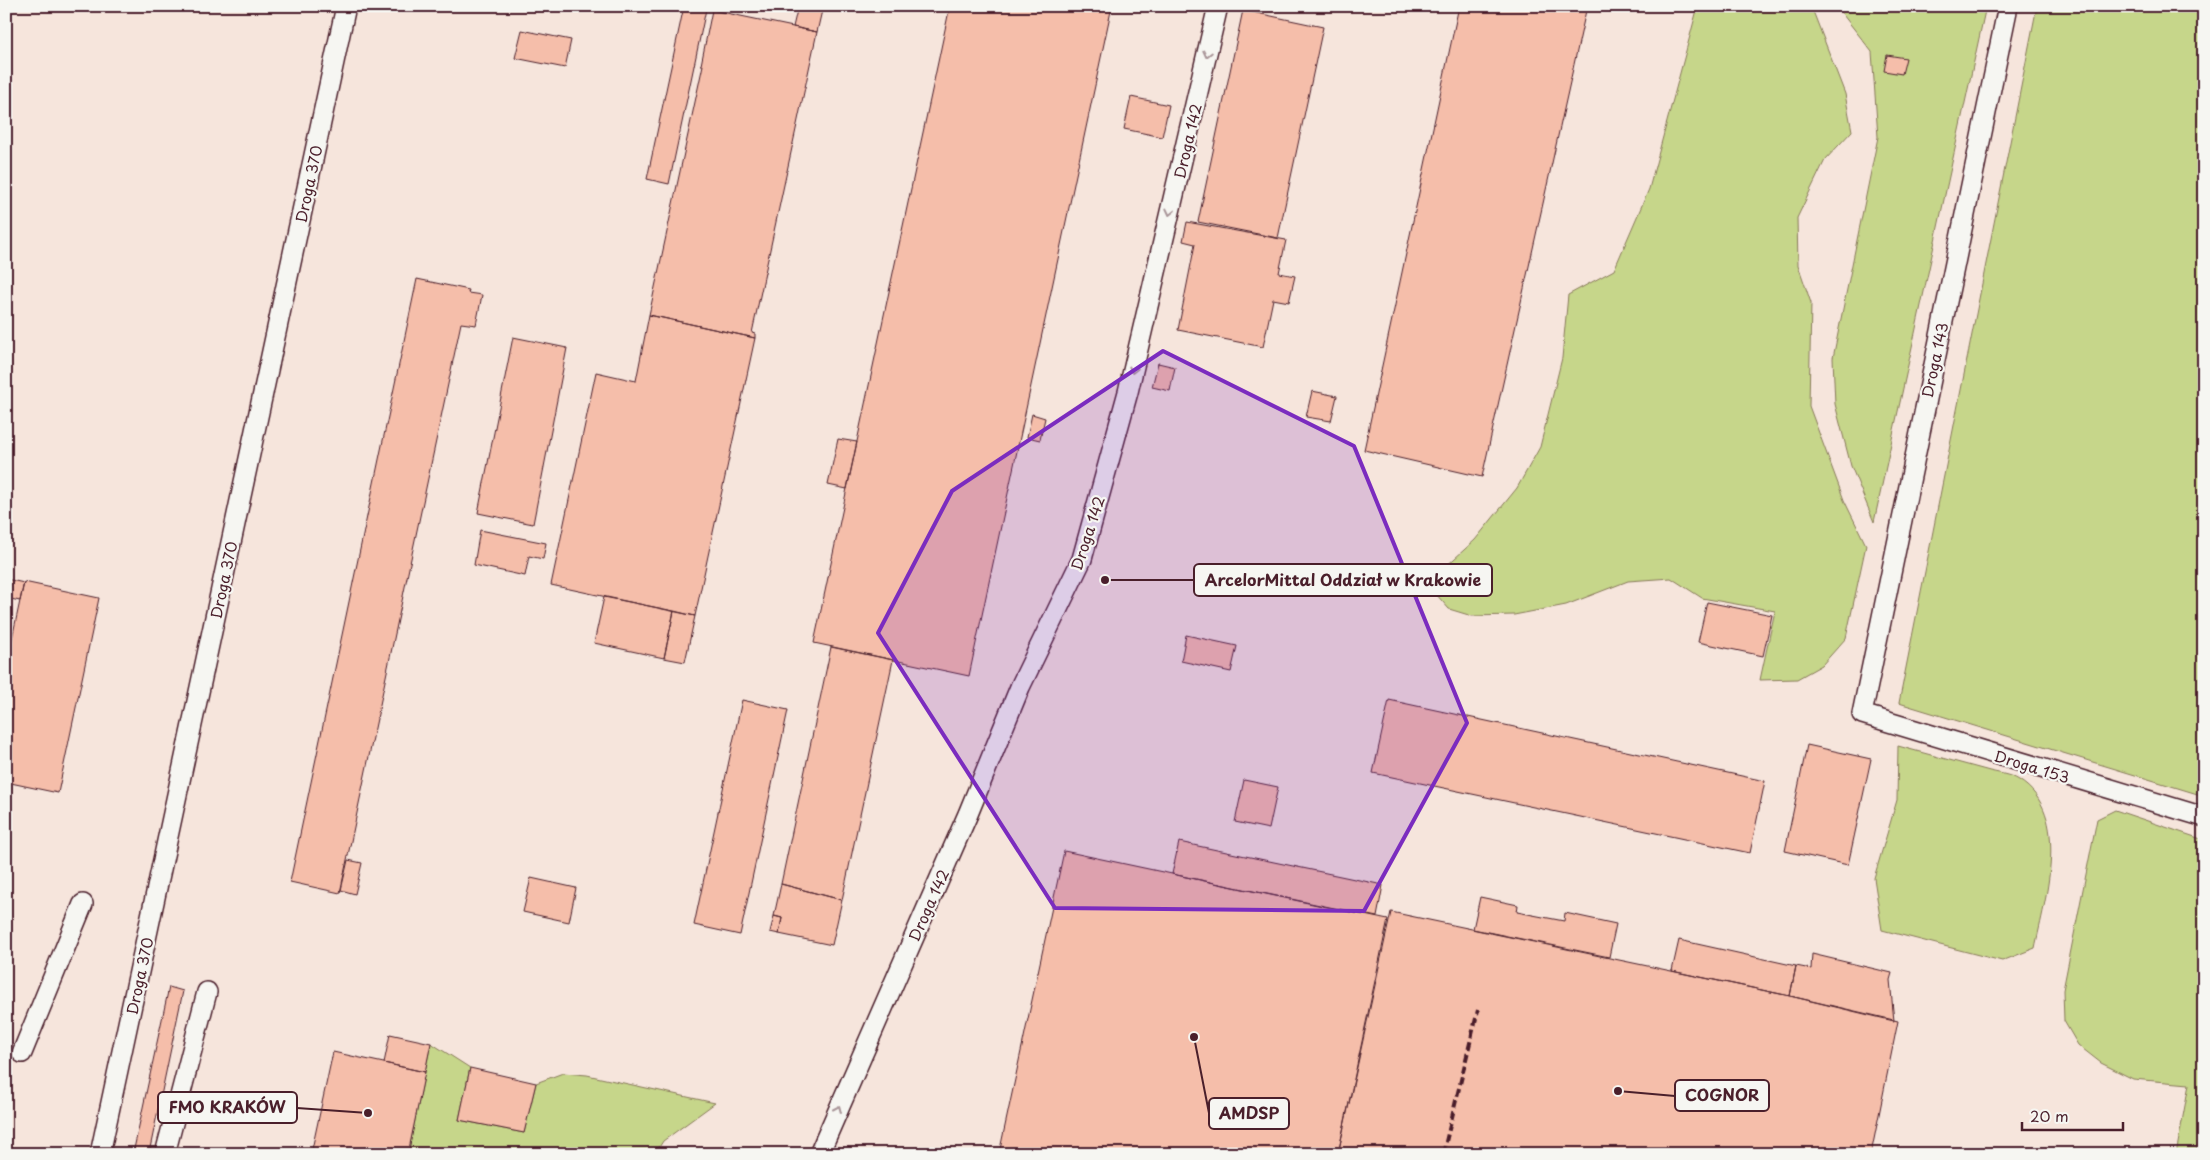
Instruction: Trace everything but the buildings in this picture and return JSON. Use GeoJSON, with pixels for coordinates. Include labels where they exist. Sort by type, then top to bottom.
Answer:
{"type":"FeatureCollection","features":[{"type":"Feature","properties":{"kind":"lane","name":"Droga 370"},"geometry":{"type":"LineString","coordinates":[[100,1154],[346,6]]}},
{"type":"Feature","properties":{"kind":"lane","name":"Droga 142"},"geometry":{"type":"LineString","coordinates":[[819,1154],[968,814],[1020,687],[1082,559],[1128,392],[1218,6]]}},
{"type":"Feature","properties":{"kind":"lane","name":"Droga 143"},"geometry":{"type":"LineString","coordinates":[[1862,714],[2008,6]]}},
{"type":"Feature","properties":{"kind":"lane","name":"Droga 153"},"geometry":{"type":"LineString","coordinates":[[1862,714],[2204,817]]}},
{"type":"Feature","properties":{"kind":"lane"},"geometry":{"type":"LineString","coordinates":[[22,1053],[83,904]]}},
{"type":"Feature","properties":{"kind":"lane"},"geometry":{"type":"LineString","coordinates":[[165,1154],[207,992]]}},
{"type":"Feature","properties":{"kind":"highlighted area"},"geometry":{"type":"Polygon","coordinates":[[[1163,351],[1354,446],[1467,723],[1364,911],[1055,908],[878,633],[952,491],[1163,351]]]}},
{"type":"Feature","properties":{"kind":"shaded area"},"geometry":{"type":"Polygon","coordinates":[[[6,6],[2204,6],[2204,1154],[6,1154],[6,6]]]}},
{"type":"Feature","properties":{"kind":"green space"},"geometry":{"type":"Polygon","coordinates":[[[1698,6],[1811,6],[1845,94],[1852,131],[1825,160],[1797,218],[1798,265],[1811,303],[1809,406],[1844,500],[1866,545],[1846,638],[1822,665],[1797,679],[1760,680],[1775,611],[1702,598],[1671,578],[1628,581],[1566,605],[1514,615],[1472,616],[1449,609],[1436,594],[1433,578],[1475,540],[1517,488],[1540,447],[1562,358],[1568,295],[1614,270],[1649,189],[1698,6]]]}},
{"type":"Feature","properties":{"kind":"green space"},"geometry":{"type":"Polygon","coordinates":[[[1836,6],[1986,6],[1874,522],[1851,466],[1835,404],[1833,358],[1878,137],[1872,52],[1836,6]]]}},
{"type":"Feature","properties":{"kind":"green space"},"geometry":{"type":"Polygon","coordinates":[[[2037,6],[2204,6],[2204,796],[1899,703],[2037,6]]]}},
{"type":"Feature","properties":{"kind":"green space"},"geometry":{"type":"Polygon","coordinates":[[[1898,746],[2011,776],[2019,780],[2035,795],[2045,813],[2050,835],[2051,858],[2044,906],[2035,948],[2002,961],[1882,930],[1874,878],[1897,800],[1898,746]]]}},
{"type":"Feature","properties":{"kind":"green space"},"geometry":{"type":"Polygon","coordinates":[[[2115,810],[2204,840],[2204,1132],[2194,1154],[2176,1154],[2189,1084],[2133,1079],[2101,1063],[2078,1045],[2064,1021],[2063,990],[2097,819],[2115,810]]]}},
{"type":"Feature","properties":{"kind":"green space"},"geometry":{"type":"Polygon","coordinates":[[[431,1043],[470,1068],[459,1120],[524,1133],[536,1083],[563,1073],[587,1075],[715,1103],[663,1141],[655,1154],[408,1154],[431,1043]]]}},
{"type":"Feature","properties":{"kind":"railway"},"geometry":{"type":"LineString","coordinates":[[1443,1154],[1478,1010]]}},
{"type":"Feature","properties":{"kind":"place","name":"ArcelorMittal Oddział w Krakowie"},"geometry":{"type":"Point","coordinates":[1105,580]}},
{"type":"Feature","properties":{"kind":"place","name":"AMDSP"},"geometry":{"type":"Point","coordinates":[1194,1037]}},
{"type":"Feature","properties":{"kind":"place","name":"COGNOR"},"geometry":{"type":"Point","coordinates":[1618,1091]}},
{"type":"Feature","properties":{"kind":"place","name":"FMO KRAKÓW"},"geometry":{"type":"Point","coordinates":[368,1113]}}]}
